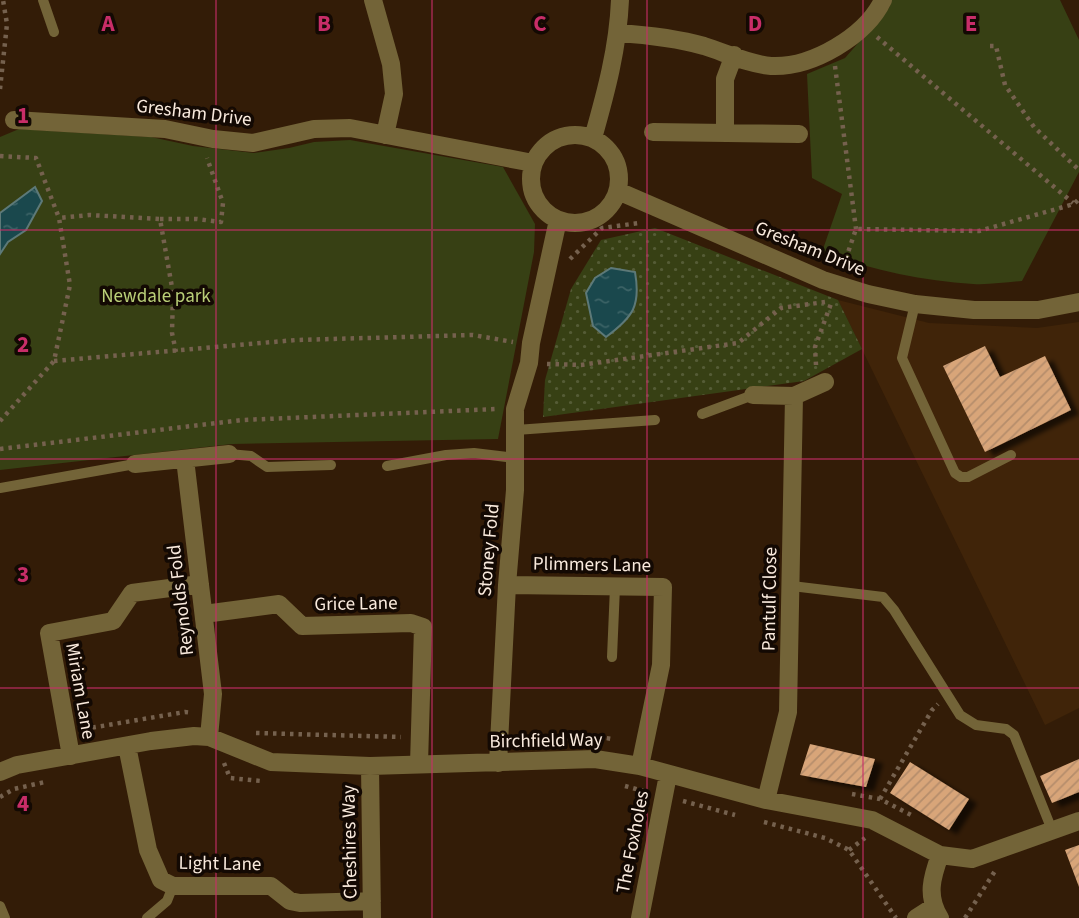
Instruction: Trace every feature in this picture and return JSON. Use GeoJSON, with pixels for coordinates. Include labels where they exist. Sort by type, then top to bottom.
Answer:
{"type":"FeatureCollection","features":[{"type":"Feature","properties":{"kind":"street"},"geometry":{"type":"LineString","coordinates":[[373,0],[391,64],[394,94],[385,135]]}},
{"type":"Feature","properties":{"kind":"street"},"geometry":{"type":"LineString","coordinates":[[593,138],[618,33],[620,0]]}},
{"type":"Feature","properties":{"kind":"street"},"geometry":{"type":"LineString","coordinates":[[618,33],[680,40],[734,55],[750,63],[774,66],[790,64],[843,43],[864,26],[883,0]]}},
{"type":"Feature","properties":{"kind":"street"},"geometry":{"type":"LineString","coordinates":[[725,132],[725,79],[734,55]]}},
{"type":"Feature","properties":{"kind":"street","name":"Gresham Drive"},"geometry":{"type":"LineString","coordinates":[[14,120],[165,129],[213,139],[253,143],[314,129],[350,128],[533,163]]}},
{"type":"Feature","properties":{"kind":"street"},"geometry":{"type":"LineString","coordinates":[[653,132],[799,134]]}},
{"type":"Feature","properties":{"kind":"street"},"geometry":{"type":"LineString","coordinates":[[572,134],[593,138],[604,145],[613,156],[620,171],[618,191],[610,207],[595,220],[583,223],[558,220],[540,206],[534,197],[530,180],[533,163],[539,153],[557,138],[572,134]]}},
{"type":"Feature","properties":{"kind":"street","name":"Gresham Drive"},"geometry":{"type":"LineString","coordinates":[[618,191],[835,293],[868,294],[915,304],[974,310],[1038,310],[1079,302]]}},
{"type":"Feature","properties":{"kind":"street","name":"Stoney Fold"},"geometry":{"type":"LineString","coordinates":[[498,763],[507,584],[515,490],[515,409],[529,363],[558,220]]}},
{"type":"Feature","properties":{"kind":"street"},"geometry":{"type":"LineString","coordinates":[[752,395],[794,397],[821,384]]}},
{"type":"Feature","properties":{"kind":"street","name":"Pantulf Close"},"geometry":{"type":"LineString","coordinates":[[766,800],[788,712],[794,397]]}},
{"type":"Feature","properties":{"kind":"street"},"geometry":{"type":"LineString","coordinates":[[135,464],[229,454]]}},
{"type":"Feature","properties":{"kind":"street","name":"Reynolds Fold"},"geometry":{"type":"LineString","coordinates":[[185,459],[213,694],[209,737]]}},
{"type":"Feature","properties":{"kind":"street","name":"Miriam Lane"},"geometry":{"type":"LineString","coordinates":[[71,756],[49,633],[113,621],[132,593],[200,584]]}},
{"type":"Feature","properties":{"kind":"street","name":"Plimmers Lane"},"geometry":{"type":"LineString","coordinates":[[507,584],[663,587],[661,665],[640,766]]}},
{"type":"Feature","properties":{"kind":"street","name":"Grice Lane"},"geometry":{"type":"LineString","coordinates":[[204,614],[279,604],[302,626],[411,623],[423,627],[419,764]]}},
{"type":"Feature","properties":{"kind":"street","name":"Birchfield Way"},"geometry":{"type":"LineString","coordinates":[[0,772],[18,765],[151,741],[209,737],[271,761],[370,766],[595,759],[640,766],[766,800],[872,820],[940,855],[972,859],[1079,821]]}},
{"type":"Feature","properties":{"kind":"street","name":"Light Lane"},"geometry":{"type":"LineString","coordinates":[[127,746],[148,850],[161,880],[173,886],[271,886],[290,901],[372,910]]}},
{"type":"Feature","properties":{"kind":"street","name":"Cheshires Way"},"geometry":{"type":"LineString","coordinates":[[370,766],[372,910]]}},
{"type":"Feature","properties":{"kind":"street","name":"The Foxholes"},"geometry":{"type":"LineString","coordinates":[[640,918],[668,775]]}},
{"type":"Feature","properties":{"kind":"street"},"geometry":{"type":"LineString","coordinates":[[916,918],[937,912],[931,880],[940,855]]}},
{"type":"Feature","properties":{"kind":"lane"},"geometry":{"type":"LineString","coordinates":[[43,0],[54,32]]}},
{"type":"Feature","properties":{"kind":"lane"},"geometry":{"type":"LineString","coordinates":[[915,304],[902,358],[955,473],[968,477],[1011,455]]}},
{"type":"Feature","properties":{"kind":"lane"},"geometry":{"type":"LineString","coordinates":[[702,414],[752,395]]}},
{"type":"Feature","properties":{"kind":"lane"},"geometry":{"type":"LineString","coordinates":[[515,409],[516,430],[655,419]]}},
{"type":"Feature","properties":{"kind":"lane"},"geometry":{"type":"LineString","coordinates":[[387,466],[456,454],[474,453],[515,458]]}},
{"type":"Feature","properties":{"kind":"lane"},"geometry":{"type":"LineString","coordinates":[[229,454],[251,456],[267,467],[331,465]]}},
{"type":"Feature","properties":{"kind":"lane"},"geometry":{"type":"LineString","coordinates":[[0,488],[135,464]]}},
{"type":"Feature","properties":{"kind":"lane"},"geometry":{"type":"LineString","coordinates":[[792,586],[883,597],[894,610],[960,715],[976,725],[1006,729],[1014,735],[1052,830]]}},
{"type":"Feature","properties":{"kind":"lane"},"geometry":{"type":"LineString","coordinates":[[612,657],[615,587]]}},
{"type":"Feature","properties":{"kind":"lane"},"geometry":{"type":"LineString","coordinates":[[147,918],[167,901],[173,886]]}},
{"type":"Feature","properties":{"kind":"lane"},"geometry":{"type":"LineString","coordinates":[[0,906],[5,918]]}},
{"type":"Feature","properties":{"kind":"path"},"geometry":{"type":"LineString","coordinates":[[0,89],[7,24],[3,0]]}},
{"type":"Feature","properties":{"kind":"path"},"geometry":{"type":"LineString","coordinates":[[864,26],[1074,204]]}},
{"type":"Feature","properties":{"kind":"path"},"geometry":{"type":"LineString","coordinates":[[990,46],[996,46],[1005,85],[1034,127],[1079,170]]}},
{"type":"Feature","properties":{"kind":"path"},"geometry":{"type":"LineString","coordinates":[[821,384],[815,347],[856,229],[837,71],[830,50]]}},
{"type":"Feature","properties":{"kind":"path"},"geometry":{"type":"LineString","coordinates":[[59,218],[89,215],[221,222],[223,203],[207,156],[213,139]]}},
{"type":"Feature","properties":{"kind":"path"},"geometry":{"type":"LineString","coordinates":[[0,156],[36,158],[59,218],[70,285],[54,361],[0,421]]}},
{"type":"Feature","properties":{"kind":"path"},"geometry":{"type":"LineString","coordinates":[[856,229],[979,231],[1074,204],[1079,199]]}},
{"type":"Feature","properties":{"kind":"path"},"geometry":{"type":"LineString","coordinates":[[160,219],[173,293],[172,333],[176,352]]}},
{"type":"Feature","properties":{"kind":"path"},"geometry":{"type":"LineString","coordinates":[[567,262],[602,228],[652,221]]}},
{"type":"Feature","properties":{"kind":"path"},"geometry":{"type":"LineString","coordinates":[[821,296],[835,293]]}},
{"type":"Feature","properties":{"kind":"path"},"geometry":{"type":"LineString","coordinates":[[529,363],[581,365],[738,343],[781,308],[835,293]]}},
{"type":"Feature","properties":{"kind":"path"},"geometry":{"type":"LineString","coordinates":[[54,361],[296,340],[472,335],[531,343]]}},
{"type":"Feature","properties":{"kind":"path"},"geometry":{"type":"LineString","coordinates":[[0,449],[242,420],[515,409]]}},
{"type":"Feature","properties":{"kind":"path"},"geometry":{"type":"LineString","coordinates":[[880,799],[932,710],[947,695]]}},
{"type":"Feature","properties":{"kind":"path"},"geometry":{"type":"LineString","coordinates":[[664,797],[745,817]]}},
{"type":"Feature","properties":{"kind":"path"},"geometry":{"type":"LineString","coordinates":[[758,821],[825,838],[849,850],[896,918]]}},
{"type":"Feature","properties":{"kind":"path"},"geometry":{"type":"LineString","coordinates":[[965,918],[997,868]]}},
{"type":"Feature","properties":{"kind":"shaded area"},"geometry":{"type":"Polygon","coordinates":[[[838,300],[929,323],[1037,328],[1079,322],[1079,708],[1045,725],[838,300]]]}},
{"type":"Feature","properties":{"kind":"green space"},"geometry":{"type":"Polygon","coordinates":[[[892,0],[1060,0],[1079,40],[1079,172],[1022,281],[979,284],[934,280],[877,269],[822,252],[842,194],[812,178],[807,74],[845,58],[889,8],[892,0]]]}},
{"type":"Feature","properties":{"kind":"green space","name":"Newdale park"},"geometry":{"type":"Polygon","coordinates":[[[19,129],[151,137],[193,146],[254,153],[314,142],[350,140],[503,167],[535,224],[534,252],[498,439],[232,444],[0,470],[0,137],[19,129]]]}},
{"type":"Feature","properties":{"kind":"green space"},"geometry":{"type":"Polygon","coordinates":[[[655,228],[838,300],[862,349],[804,381],[543,417],[545,380],[571,289],[601,240],[655,228]]]}},
{"type":"Feature","properties":{"kind":"water"},"geometry":{"type":"Polygon","coordinates":[[[35,187],[42,201],[26,230],[8,242],[0,254],[0,213],[35,187]]]}},
{"type":"Feature","properties":{"kind":"water"},"geometry":{"type":"Polygon","coordinates":[[[611,268],[635,272],[637,294],[629,317],[606,337],[593,326],[586,293],[595,278],[611,268]]]}},
{"type":"Feature","properties":{"kind":"building"},"geometry":{"type":"Polygon","coordinates":[[[985,346],[1000,377],[1045,356],[1071,410],[985,452],[943,366],[985,346]]]}},
{"type":"Feature","properties":{"kind":"building"},"geometry":{"type":"Polygon","coordinates":[[[810,744],[875,759],[866,787],[800,775],[810,744]]]}},
{"type":"Feature","properties":{"kind":"building"},"geometry":{"type":"Polygon","coordinates":[[[1079,759],[1079,792],[1052,803],[1040,776],[1079,759]]]}},
{"type":"Feature","properties":{"kind":"building"},"geometry":{"type":"Polygon","coordinates":[[[910,762],[969,799],[949,830],[890,793],[910,762]]]}},
{"type":"Feature","properties":{"kind":"building"},"geometry":{"type":"Polygon","coordinates":[[[1079,845],[1079,887],[1065,850],[1079,845]]]}}]}
